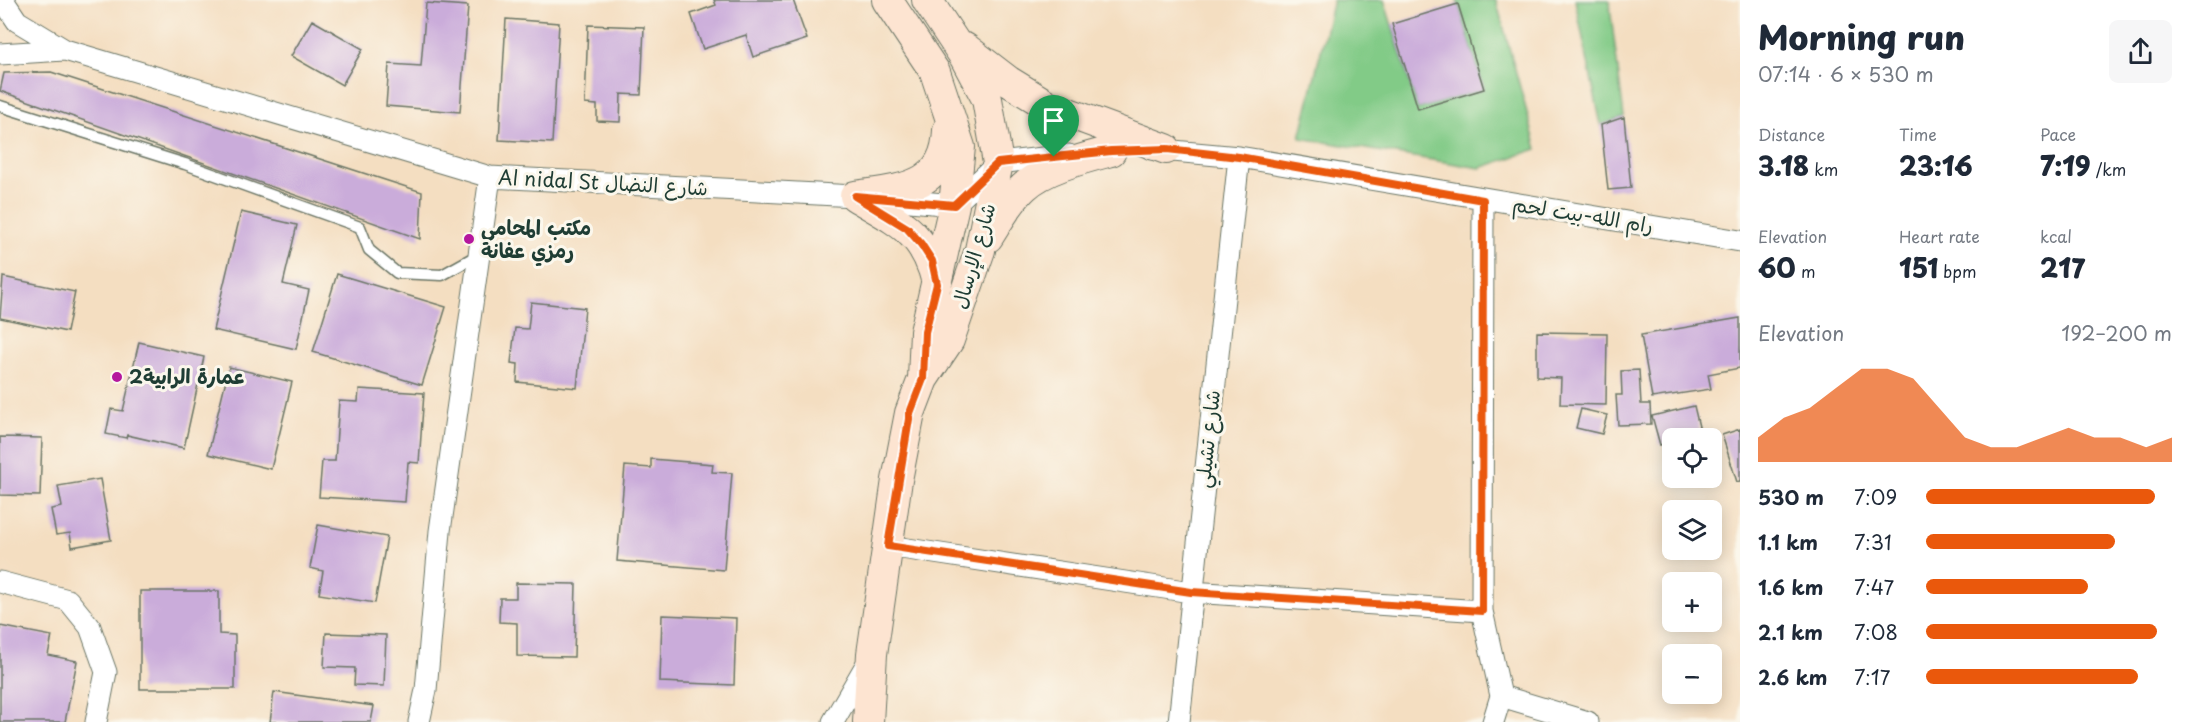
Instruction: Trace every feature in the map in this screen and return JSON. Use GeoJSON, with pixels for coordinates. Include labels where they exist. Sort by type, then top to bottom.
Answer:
{"type":"FeatureCollection","features":[{"type":"Feature","properties":{"kind":"main road","name":"شارع الإرسال"},"geometry":{"type":"LineString","coordinates":[[887,0],[935,72],[960,147],[954,205],[925,332],[923,379]]}},
{"type":"Feature","properties":{"kind":"main road","name":"شارع الإرسال"},"geometry":{"type":"LineString","coordinates":[[868,722],[872,654],[910,413],[923,379],[949,340],[980,250],[998,163],[987,99],[953,39],[927,0]]}},
{"type":"Feature","properties":{"kind":"main road"},"geometry":{"type":"LineString","coordinates":[[953,39],[1008,81],[1047,105],[1167,149]]}},
{"type":"Feature","properties":{"kind":"main road"},"geometry":{"type":"LineString","coordinates":[[855,196],[908,187],[930,174],[943,160],[947,150],[948,109]]}},
{"type":"Feature","properties":{"kind":"main road"},"geometry":{"type":"LineString","coordinates":[[980,250],[1004,211],[1026,185],[1066,164],[1111,151]]}},
{"type":"Feature","properties":{"kind":"main road"},"geometry":{"type":"LineString","coordinates":[[855,196],[907,228],[932,261],[937,284]]}},
{"type":"Feature","properties":{"kind":"street"},"geometry":{"type":"LineString","coordinates":[[3,0],[17,21],[65,50]]}},
{"type":"Feature","properties":{"kind":"street"},"geometry":{"type":"LineString","coordinates":[[0,54],[65,50]]}},
{"type":"Feature","properties":{"kind":"street","name":"Al nidal St شارع النضال"},"geometry":{"type":"LineString","coordinates":[[65,50],[489,177],[855,196],[954,205]]}},
{"type":"Feature","properties":{"kind":"street","name":"رام الله-بيت لحم"},"geometry":{"type":"LineString","coordinates":[[998,163],[1111,151],[1167,149],[1239,157],[1483,200],[1572,211],[1740,241]]}},
{"type":"Feature","properties":{"kind":"street","name":"شارع تشيلي"},"geometry":{"type":"LineString","coordinates":[[1179,722],[1239,157]]}},
{"type":"Feature","properties":{"kind":"street"},"geometry":{"type":"LineString","coordinates":[[954,205],[998,163]]}},
{"type":"Feature","properties":{"kind":"street"},"geometry":{"type":"LineString","coordinates":[[419,722],[426,690],[440,531],[489,177]]}},
{"type":"Feature","properties":{"kind":"street"},"geometry":{"type":"LineString","coordinates":[[1483,200],[1482,611],[1501,696],[1493,722]]}},
{"type":"Feature","properties":{"kind":"street"},"geometry":{"type":"LineString","coordinates":[[888,546],[1191,592],[1482,611]]}},
{"type":"Feature","properties":{"kind":"street"},"geometry":{"type":"LineString","coordinates":[[0,582],[68,600],[90,627],[106,672],[96,722]]}},
{"type":"Feature","properties":{"kind":"street"},"geometry":{"type":"LineString","coordinates":[[833,722],[872,654]]}},
{"type":"Feature","properties":{"kind":"street"},"geometry":{"type":"LineString","coordinates":[[1501,696],[1588,722]]}},
{"type":"Feature","properties":{"kind":"lane"},"geometry":{"type":"LineString","coordinates":[[0,106],[185,164],[360,227],[369,250],[397,273],[442,275],[478,255]]}},
{"type":"Feature","properties":{"kind":"green space"},"geometry":{"type":"Polygon","coordinates":[[[1333,0],[1384,0],[1418,109],[1484,89],[1457,0],[1496,0],[1537,149],[1480,168],[1300,138],[1333,0]]]}},
{"type":"Feature","properties":{"kind":"green space"},"geometry":{"type":"Polygon","coordinates":[[[1575,0],[1609,0],[1624,117],[1601,125],[1575,0]]]}},
{"type":"Feature","properties":{"kind":"building"},"geometry":{"type":"Polygon","coordinates":[[[714,0],[793,0],[807,39],[753,57],[746,35],[703,49],[691,14],[716,5],[714,0]]]}},
{"type":"Feature","properties":{"kind":"building"},"geometry":{"type":"Polygon","coordinates":[[[426,3],[468,6],[460,112],[386,106],[389,64],[421,66],[426,3]]]}},
{"type":"Feature","properties":{"kind":"building"},"geometry":{"type":"Polygon","coordinates":[[[1458,4],[1484,89],[1418,109],[1392,24],[1458,4]]]}},
{"type":"Feature","properties":{"kind":"building"},"geometry":{"type":"Polygon","coordinates":[[[506,19],[559,23],[552,143],[499,140],[506,19]]]}},
{"type":"Feature","properties":{"kind":"building"},"geometry":{"type":"Polygon","coordinates":[[[312,20],[363,49],[342,85],[291,56],[312,20]]]}},
{"type":"Feature","properties":{"kind":"building"},"geometry":{"type":"Polygon","coordinates":[[[588,25],[644,27],[641,95],[621,94],[620,122],[597,121],[597,105],[585,104],[588,25]]]}},
{"type":"Feature","properties":{"kind":"building"},"geometry":{"type":"Polygon","coordinates":[[[51,72],[422,192],[420,239],[0,91],[4,73],[51,72]]]}},
{"type":"Feature","properties":{"kind":"building"},"geometry":{"type":"Polygon","coordinates":[[[1624,117],[1631,188],[1608,190],[1601,125],[1624,117]]]}},
{"type":"Feature","properties":{"kind":"building"},"geometry":{"type":"Polygon","coordinates":[[[241,212],[297,225],[283,284],[309,290],[296,349],[213,330],[241,212]]]}},
{"type":"Feature","properties":{"kind":"building"},"geometry":{"type":"Polygon","coordinates":[[[337,274],[446,307],[422,385],[313,352],[337,274]]]}},
{"type":"Feature","properties":{"kind":"building"},"geometry":{"type":"Polygon","coordinates":[[[3,277],[75,292],[67,332],[0,318],[3,277]]]}},
{"type":"Feature","properties":{"kind":"building"},"geometry":{"type":"Polygon","coordinates":[[[531,302],[585,308],[577,388],[517,382],[518,364],[511,363],[515,328],[528,329],[531,302]]]}},
{"type":"Feature","properties":{"kind":"building"},"geometry":{"type":"Polygon","coordinates":[[[1740,318],[1740,368],[1708,374],[1711,389],[1652,398],[1641,335],[1740,318]]]}},
{"type":"Feature","properties":{"kind":"building"},"geometry":{"type":"Polygon","coordinates":[[[1537,332],[1607,333],[1606,405],[1560,404],[1561,378],[1537,377],[1537,332]]]}},
{"type":"Feature","properties":{"kind":"building"},"geometry":{"type":"Polygon","coordinates":[[[139,342],[204,357],[184,448],[127,435],[126,438],[106,434],[111,409],[123,411],[139,342]]]}},
{"type":"Feature","properties":{"kind":"building"},"geometry":{"type":"Polygon","coordinates":[[[229,367],[292,382],[271,469],[208,454],[229,367]]]}},
{"type":"Feature","properties":{"kind":"building"},"geometry":{"type":"Polygon","coordinates":[[[1639,370],[1641,404],[1650,404],[1651,424],[1618,425],[1616,395],[1622,395],[1621,371],[1639,370]]]}},
{"type":"Feature","properties":{"kind":"building"},"geometry":{"type":"Polygon","coordinates":[[[359,389],[424,393],[419,463],[408,462],[405,502],[319,497],[322,461],[335,461],[339,401],[358,402],[359,389]]]}},
{"type":"Feature","properties":{"kind":"building"},"geometry":{"type":"Polygon","coordinates":[[[1694,406],[1699,428],[1662,428],[1662,444],[1660,445],[1652,416],[1694,406]]]}},
{"type":"Feature","properties":{"kind":"building"},"geometry":{"type":"Polygon","coordinates":[[[1581,409],[1607,415],[1602,434],[1576,428],[1581,409]]]}},
{"type":"Feature","properties":{"kind":"building"},"geometry":{"type":"Polygon","coordinates":[[[1740,429],[1740,481],[1737,482],[1722,435],[1740,429]]]}},
{"type":"Feature","properties":{"kind":"building"},"geometry":{"type":"Polygon","coordinates":[[[0,437],[42,438],[40,496],[0,495],[0,437]]]}},
{"type":"Feature","properties":{"kind":"building"},"geometry":{"type":"Polygon","coordinates":[[[651,459],[713,464],[712,472],[732,473],[724,570],[617,561],[625,466],[651,468],[651,459]]]}},
{"type":"Feature","properties":{"kind":"building"},"geometry":{"type":"Polygon","coordinates":[[[100,479],[111,540],[72,547],[70,533],[56,535],[51,509],[62,507],[58,486],[100,479]]]}},
{"type":"Feature","properties":{"kind":"building"},"geometry":{"type":"Polygon","coordinates":[[[318,525],[387,537],[375,603],[319,594],[323,571],[310,568],[318,525]]]}},
{"type":"Feature","properties":{"kind":"building"},"geometry":{"type":"Polygon","coordinates":[[[516,583],[576,584],[574,657],[517,656],[517,623],[499,622],[500,598],[516,598],[516,583]]]}},
{"type":"Feature","properties":{"kind":"building"},"geometry":{"type":"Polygon","coordinates":[[[140,591],[219,591],[219,634],[235,635],[235,689],[140,689],[140,591]]]}},
{"type":"Feature","properties":{"kind":"building"},"geometry":{"type":"Polygon","coordinates":[[[662,615],[736,618],[734,685],[660,682],[662,615]]]}},
{"type":"Feature","properties":{"kind":"building"},"geometry":{"type":"Polygon","coordinates":[[[0,626],[52,636],[48,655],[77,661],[65,722],[0,722],[0,626]]]}},
{"type":"Feature","properties":{"kind":"building"},"geometry":{"type":"Polygon","coordinates":[[[326,633],[386,635],[384,686],[354,685],[355,668],[324,667],[326,633]]]}},
{"type":"Feature","properties":{"kind":"building"},"geometry":{"type":"Polygon","coordinates":[[[274,692],[374,706],[371,722],[270,722],[274,692]]]}},
{"type":"Feature","properties":{"kind":"place","name":"مكتب المحامي رمزي عفانة"},"geometry":{"type":"Point","coordinates":[469,239]}},
{"type":"Feature","properties":{"kind":"place","name":"عمارة الرابية2"},"geometry":{"type":"Point","coordinates":[117,377]}},
{"type":"Feature","properties":{"kind":"route"},"geometry":{"type":"LineString","coordinates":[[1167,149],[1239,157],[1483,200],[1482,611],[1191,592],[888,546],[897,480],[910,413],[923,379],[925,332],[937,284],[927,250],[907,228],[855,196],[954,205],[998,163],[1054,157],[1111,151],[1167,149]]}}]}
